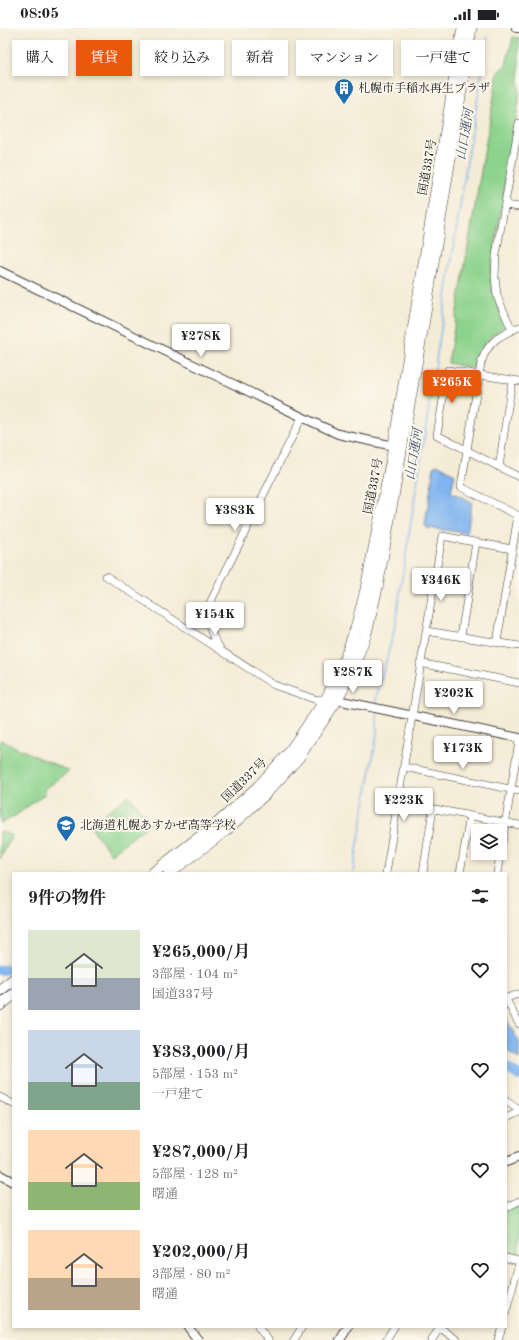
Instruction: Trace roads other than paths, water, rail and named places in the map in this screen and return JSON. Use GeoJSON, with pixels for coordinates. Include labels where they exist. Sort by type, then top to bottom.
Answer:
{"type":"FeatureCollection","features":[{"type":"Feature","properties":{"kind":"highway","name":"国道337号"},"geometry":{"type":"LineString","coordinates":[[154,872],[218,822],[258,787],[289,753],[331,699],[355,663],[366,633],[375,596],[463,28]]}},
{"type":"Feature","properties":{"kind":"highway","name":"国道337号"},"geometry":{"type":"LineString","coordinates":[[397,447],[423,325],[471,28]]}},
{"type":"Feature","properties":{"kind":"highway","name":"国道337号"},"geometry":{"type":"LineString","coordinates":[[170,872],[226,830],[265,794],[298,758],[331,699]]}},
{"type":"Feature","properties":{"kind":"highway"},"geometry":{"type":"LineString","coordinates":[[0,990],[12,981]]}},
{"type":"Feature","properties":{"kind":"highway"},"geometry":{"type":"LineString","coordinates":[[0,1005],[12,996]]}},
{"type":"Feature","properties":{"kind":"street"},"geometry":{"type":"LineString","coordinates":[[497,642],[518,515],[461,486],[483,355],[493,341],[498,337],[516,329],[497,296],[495,277],[496,255],[519,123]]}},
{"type":"Feature","properties":{"kind":"street"},"geometry":{"type":"LineString","coordinates":[[505,205],[519,207]]}},
{"type":"Feature","properties":{"kind":"street"},"geometry":{"type":"LineString","coordinates":[[0,272],[338,434],[397,447]]}},
{"type":"Feature","properties":{"kind":"street"},"geometry":{"type":"LineString","coordinates":[[499,467],[516,381],[448,370],[437,435],[499,467],[519,477]]}},
{"type":"Feature","properties":{"kind":"street"},"geometry":{"type":"LineString","coordinates":[[220,648],[216,643],[207,618],[207,609],[302,417]]}},
{"type":"Feature","properties":{"kind":"street"},"geometry":{"type":"LineString","coordinates":[[386,872],[442,536],[512,549]]}},
{"type":"Feature","properties":{"kind":"street"},"geometry":{"type":"LineString","coordinates":[[461,636],[476,542]]}},
{"type":"Feature","properties":{"kind":"street"},"geometry":{"type":"LineString","coordinates":[[106,576],[209,643],[220,648],[274,685],[317,700],[331,699],[519,738]]}},
{"type":"Feature","properties":{"kind":"street"},"geometry":{"type":"LineString","coordinates":[[426,631],[519,646]]}},
{"type":"Feature","properties":{"kind":"street"},"geometry":{"type":"LineString","coordinates":[[420,664],[519,683]]}},
{"type":"Feature","properties":{"kind":"street"},"geometry":{"type":"LineString","coordinates":[[497,872],[519,741]]}},
{"type":"Feature","properties":{"kind":"street"},"geometry":{"type":"LineString","coordinates":[[404,767],[519,791]]}},
{"type":"Feature","properties":{"kind":"street"},"geometry":{"type":"LineString","coordinates":[[398,802],[519,825]]}},
{"type":"Feature","properties":{"kind":"street"},"geometry":{"type":"LineString","coordinates":[[423,872],[433,809]]}},
{"type":"Feature","properties":{"kind":"street"},"geometry":{"type":"LineString","coordinates":[[460,872],[470,816]]}},
{"type":"Feature","properties":{"kind":"street"},"geometry":{"type":"LineString","coordinates":[[507,999],[519,994]]}},
{"type":"Feature","properties":{"kind":"street"},"geometry":{"type":"LineString","coordinates":[[507,1001],[519,1024]]}},
{"type":"Feature","properties":{"kind":"street"},"geometry":{"type":"LineString","coordinates":[[0,1097],[12,1103]]}},
{"type":"Feature","properties":{"kind":"street"},"geometry":{"type":"LineString","coordinates":[[507,1102],[519,1111],[507,1117]]}},
{"type":"Feature","properties":{"kind":"street"},"geometry":{"type":"LineString","coordinates":[[507,1162],[519,1156]]}},
{"type":"Feature","properties":{"kind":"street"},"geometry":{"type":"LineString","coordinates":[[0,1175],[12,1181]]}},
{"type":"Feature","properties":{"kind":"street"},"geometry":{"type":"LineString","coordinates":[[507,1207],[519,1201]]}},
{"type":"Feature","properties":{"kind":"street"},"geometry":{"type":"LineString","coordinates":[[507,1258],[519,1262],[507,1308]]}},
{"type":"Feature","properties":{"kind":"street"},"geometry":{"type":"LineString","coordinates":[[189,1328],[198,1340]]}},
{"type":"Feature","properties":{"kind":"street"},"geometry":{"type":"LineString","coordinates":[[259,1328],[268,1340]]}},
{"type":"Feature","properties":{"kind":"street"},"geometry":{"type":"LineString","coordinates":[[294,1340],[301,1328]]}},
{"type":"Feature","properties":{"kind":"street"},"geometry":{"type":"LineString","coordinates":[[340,1340],[347,1328]]}},
{"type":"Feature","properties":{"kind":"street"},"geometry":{"type":"LineString","coordinates":[[386,1340],[393,1328]]}},
{"type":"Feature","properties":{"kind":"street"},"geometry":{"type":"LineString","coordinates":[[432,1340],[438,1328]]}},
{"type":"Feature","properties":{"kind":"street"},"geometry":{"type":"LineString","coordinates":[[440,1328],[457,1340]]}},
{"type":"Feature","properties":{"kind":"street"},"geometry":{"type":"LineString","coordinates":[[498,1340],[502,1328]]}},
{"type":"Feature","properties":{"kind":"water"},"geometry":{"type":"Polygon","coordinates":[[[439,465],[455,474],[451,492],[472,502],[467,533],[427,528],[425,525],[434,466],[439,465]]]}},
{"type":"Feature","properties":{"kind":"water"},"geometry":{"type":"Polygon","coordinates":[[[507,1020],[519,1042],[519,1059],[507,1051],[507,1020]]]}},
{"type":"Feature","properties":{"kind":"waterway","name":"山口運河"},"geometry":{"type":"LineString","coordinates":[[377,705],[376,699],[394,631],[488,36]]}},
{"type":"Feature","properties":{"kind":"waterway","name":"山口運河"},"geometry":{"type":"LineString","coordinates":[[353,872],[377,734],[377,711]]}},
{"type":"Feature","properties":{"kind":"waterway"},"geometry":{"type":"LineString","coordinates":[[0,970],[12,969]]}},
{"type":"Feature","properties":{"kind":"waterway"},"geometry":{"type":"LineString","coordinates":[[507,1068],[519,1076]]}},
{"type":"Feature","properties":{"kind":"place","name":"札幌市手稲水再生プラザ"},"geometry":{"type":"Point","coordinates":[344,105]}},
{"type":"Feature","properties":{"kind":"place","name":"北海道札幌あすかぜ高等学校"},"geometry":{"type":"Point","coordinates":[66,842]}}]}
